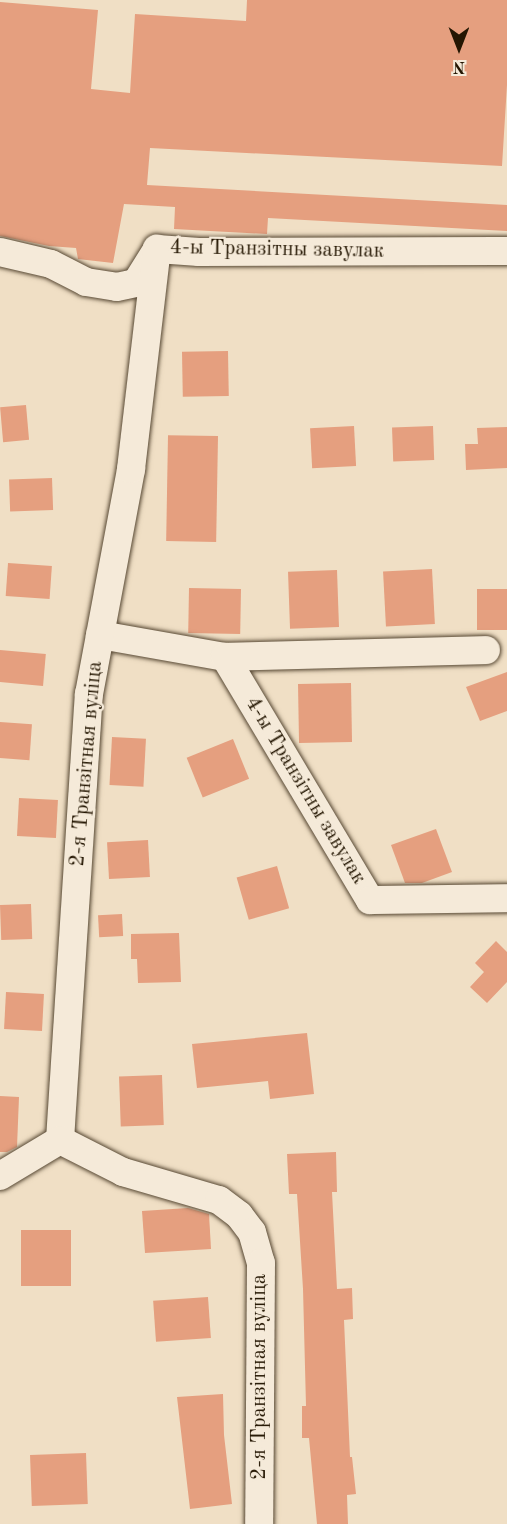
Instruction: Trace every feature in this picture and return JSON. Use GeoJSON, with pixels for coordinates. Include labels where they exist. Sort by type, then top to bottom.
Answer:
{"type":"FeatureCollection","features":[{"type":"Feature","properties":{"kind":"street","name":"4-ы Транзітны завулак"},"geometry":{"type":"LineString","coordinates":[[0,252],[51,264],[86,282],[117,287],[136,283],[157,249],[200,252],[507,251]]}},
{"type":"Feature","properties":{"kind":"street","name":"2-я Транзітная вуліца"},"geometry":{"type":"LineString","coordinates":[[157,249],[131,469],[88,694],[60,1140],[123,1172],[219,1200],[239,1215],[252,1232],[261,1263],[259,1524]]}},
{"type":"Feature","properties":{"kind":"street"},"geometry":{"type":"LineString","coordinates":[[100,635],[225,657],[486,650]]}},
{"type":"Feature","properties":{"kind":"street","name":"4-ы Транзітны завулак"},"geometry":{"type":"LineString","coordinates":[[225,657],[370,900],[507,898]]}},
{"type":"Feature","properties":{"kind":"street"},"geometry":{"type":"LineString","coordinates":[[0,1176],[60,1140]]}},
{"type":"Feature","properties":{"kind":"building"},"geometry":{"type":"Polygon","coordinates":[[[247,0],[507,0],[507,85],[502,166],[150,148],[147,185],[507,205],[507,231],[268,218],[267,234],[174,229],[175,207],[124,204],[113,263],[78,259],[76,248],[49,246],[0,236],[0,2],[98,10],[91,89],[130,93],[135,14],[246,21],[247,0]]]}},
{"type":"Feature","properties":{"kind":"building"},"geometry":{"type":"Polygon","coordinates":[[[228,351],[229,396],[183,397],[182,352],[228,351]]]}},
{"type":"Feature","properties":{"kind":"building"},"geometry":{"type":"Polygon","coordinates":[[[26,405],[29,440],[3,442],[0,407],[26,405]]]}},
{"type":"Feature","properties":{"kind":"building"},"geometry":{"type":"Polygon","coordinates":[[[354,426],[356,466],[312,468],[310,428],[354,426]]]}},
{"type":"Feature","properties":{"kind":"building"},"geometry":{"type":"Polygon","coordinates":[[[433,426],[434,460],[393,461],[392,427],[433,426]]]}},
{"type":"Feature","properties":{"kind":"building"},"geometry":{"type":"Polygon","coordinates":[[[507,427],[507,468],[466,470],[465,444],[478,444],[477,428],[507,427]]]}},
{"type":"Feature","properties":{"kind":"building"},"geometry":{"type":"Polygon","coordinates":[[[168,435],[218,436],[216,542],[166,541],[168,435]]]}},
{"type":"Feature","properties":{"kind":"building"},"geometry":{"type":"Polygon","coordinates":[[[52,478],[53,510],[10,511],[9,480],[52,478]]]}},
{"type":"Feature","properties":{"kind":"building"},"geometry":{"type":"Polygon","coordinates":[[[8,563],[52,566],[50,599],[6,596],[8,563]]]}},
{"type":"Feature","properties":{"kind":"building"},"geometry":{"type":"Polygon","coordinates":[[[432,569],[435,624],[386,626],[383,572],[432,569]]]}},
{"type":"Feature","properties":{"kind":"building"},"geometry":{"type":"Polygon","coordinates":[[[337,570],[339,627],[290,629],[288,572],[337,570]]]}},
{"type":"Feature","properties":{"kind":"building"},"geometry":{"type":"Polygon","coordinates":[[[189,588],[241,589],[240,634],[188,633],[189,588]]]}},
{"type":"Feature","properties":{"kind":"building"},"geometry":{"type":"Polygon","coordinates":[[[477,589],[507,589],[507,630],[477,630],[477,589]]]}},
{"type":"Feature","properties":{"kind":"building"},"geometry":{"type":"Polygon","coordinates":[[[0,650],[46,654],[43,686],[0,682],[0,650]]]}},
{"type":"Feature","properties":{"kind":"building"},"geometry":{"type":"Polygon","coordinates":[[[507,672],[507,711],[480,721],[466,687],[507,672]]]}},
{"type":"Feature","properties":{"kind":"building"},"geometry":{"type":"Polygon","coordinates":[[[351,683],[352,742],[299,743],[298,684],[351,683]]]}},
{"type":"Feature","properties":{"kind":"building"},"geometry":{"type":"Polygon","coordinates":[[[0,722],[32,724],[29,760],[0,758],[0,722]]]}},
{"type":"Feature","properties":{"kind":"building"},"geometry":{"type":"Polygon","coordinates":[[[112,737],[146,739],[143,787],[109,785],[112,737]]]}},
{"type":"Feature","properties":{"kind":"building"},"geometry":{"type":"Polygon","coordinates":[[[233,739],[249,779],[203,798],[187,758],[233,739]]]}},
{"type":"Feature","properties":{"kind":"building"},"geometry":{"type":"Polygon","coordinates":[[[19,798],[58,800],[56,838],[17,836],[19,798]]]}},
{"type":"Feature","properties":{"kind":"building"},"geometry":{"type":"Polygon","coordinates":[[[436,829],[452,872],[422,883],[405,883],[391,845],[436,829]]]}},
{"type":"Feature","properties":{"kind":"building"},"geometry":{"type":"Polygon","coordinates":[[[148,840],[150,877],[109,879],[107,842],[148,840]]]}},
{"type":"Feature","properties":{"kind":"building"},"geometry":{"type":"Polygon","coordinates":[[[277,866],[289,908],[249,920],[237,878],[277,866]]]}},
{"type":"Feature","properties":{"kind":"building"},"geometry":{"type":"Polygon","coordinates":[[[31,904],[32,939],[1,940],[0,905],[31,904]]]}},
{"type":"Feature","properties":{"kind":"building"},"geometry":{"type":"Polygon","coordinates":[[[122,914],[123,936],[99,937],[98,915],[122,914]]]}},
{"type":"Feature","properties":{"kind":"building"},"geometry":{"type":"Polygon","coordinates":[[[179,933],[181,982],[138,983],[137,959],[131,959],[131,934],[179,933]]]}},
{"type":"Feature","properties":{"kind":"building"},"geometry":{"type":"Polygon","coordinates":[[[496,941],[507,952],[507,982],[487,1003],[470,987],[484,972],[475,963],[496,941]]]}},
{"type":"Feature","properties":{"kind":"building"},"geometry":{"type":"Polygon","coordinates":[[[6,992],[44,994],[42,1031],[4,1029],[6,992]]]}},
{"type":"Feature","properties":{"kind":"building"},"geometry":{"type":"Polygon","coordinates":[[[307,1033],[314,1094],[270,1099],[268,1081],[197,1088],[192,1044],[307,1033]]]}},
{"type":"Feature","properties":{"kind":"building"},"geometry":{"type":"Polygon","coordinates":[[[162,1075],[164,1125],[121,1126],[119,1077],[162,1075]]]}},
{"type":"Feature","properties":{"kind":"building"},"geometry":{"type":"Polygon","coordinates":[[[0,1096],[19,1097],[17,1147],[7,1152],[0,1152],[0,1096]]]}},
{"type":"Feature","properties":{"kind":"building"},"geometry":{"type":"Polygon","coordinates":[[[336,1152],[337,1192],[332,1192],[337,1289],[352,1288],[353,1319],[344,1320],[350,1457],[352,1457],[356,1494],[347,1495],[348,1524],[317,1524],[309,1438],[302,1438],[302,1406],[306,1406],[303,1289],[297,1194],[289,1194],[287,1154],[336,1152]]]}},
{"type":"Feature","properties":{"kind":"building"},"geometry":{"type":"Polygon","coordinates":[[[188,1208],[209,1214],[211,1249],[145,1253],[142,1211],[188,1208]]]}},
{"type":"Feature","properties":{"kind":"building"},"geometry":{"type":"Polygon","coordinates":[[[21,1230],[71,1230],[71,1286],[21,1286],[21,1230]]]}},
{"type":"Feature","properties":{"kind":"building"},"geometry":{"type":"Polygon","coordinates":[[[208,1297],[211,1338],[156,1342],[153,1301],[208,1297]]]}},
{"type":"Feature","properties":{"kind":"building"},"geometry":{"type":"Polygon","coordinates":[[[223,1394],[224,1435],[232,1504],[190,1509],[177,1397],[223,1394]]]}},
{"type":"Feature","properties":{"kind":"building"},"geometry":{"type":"Polygon","coordinates":[[[86,1453],[88,1504],[32,1506],[30,1455],[86,1453]]]}}]}
